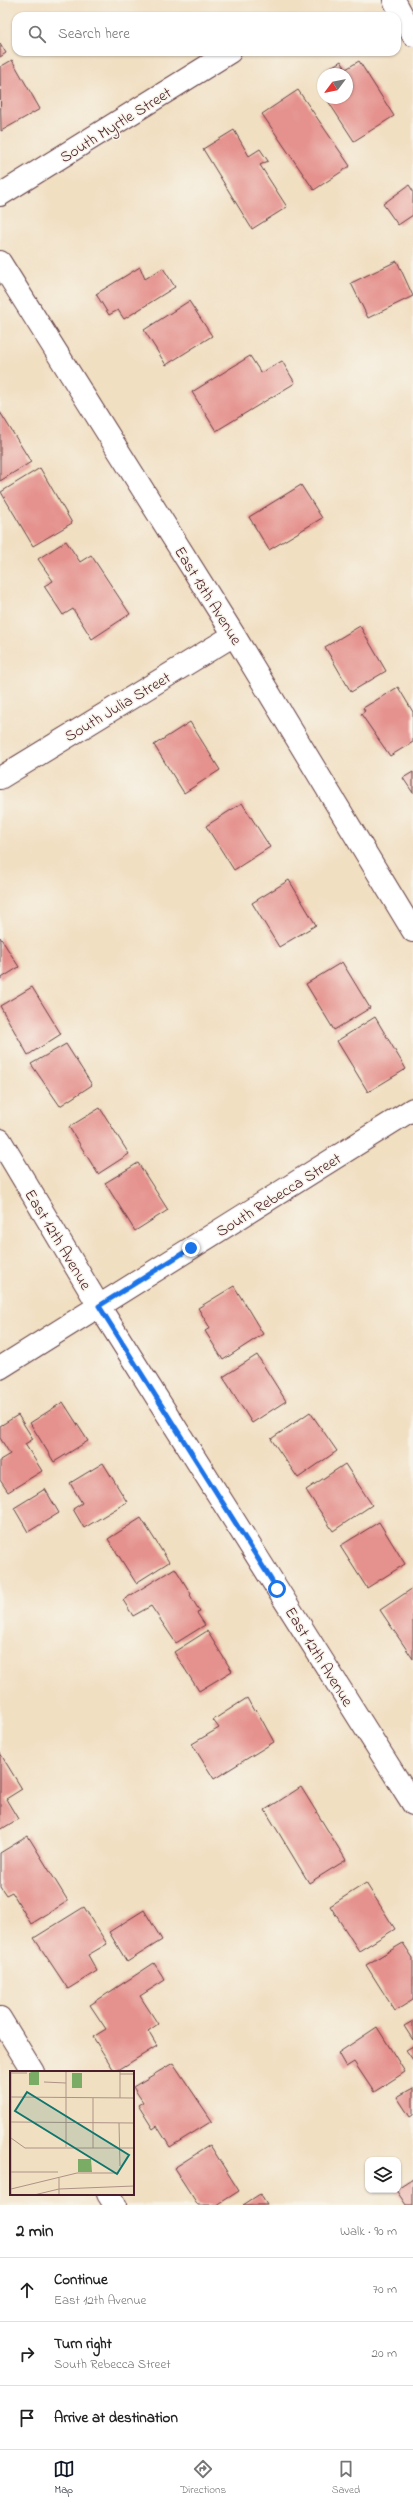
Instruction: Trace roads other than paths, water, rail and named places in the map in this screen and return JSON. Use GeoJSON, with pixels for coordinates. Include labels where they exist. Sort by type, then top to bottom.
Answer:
{"type":"FeatureCollection","features":[{"type":"Feature","properties":{"kind":"street"},"geometry":{"type":"LineString","coordinates":[[394,0],[401,12]]}},
{"type":"Feature","properties":{"kind":"street"},"geometry":{"type":"LineString","coordinates":[[401,13],[413,35]]}},
{"type":"Feature","properties":{"kind":"street","name":"South Myrtle Street"},"geometry":{"type":"LineString","coordinates":[[0,195],[224,56]]}},
{"type":"Feature","properties":{"kind":"street","name":"East 13th Avenue"},"geometry":{"type":"LineString","coordinates":[[0,262],[234,635],[413,931]]}},
{"type":"Feature","properties":{"kind":"street","name":"South Julia Street"},"geometry":{"type":"LineString","coordinates":[[0,778],[234,635]]}},
{"type":"Feature","properties":{"kind":"street","name":"South Rebecca Street"},"geometry":{"type":"LineString","coordinates":[[0,1368],[413,1109]]}},
{"type":"Feature","properties":{"kind":"street","name":"East 12th Avenue"},"geometry":{"type":"LineString","coordinates":[[0,1140],[99,1306],[413,1804]]}},
{"type":"Feature","properties":{"kind":"street"},"geometry":{"type":"LineString","coordinates":[[0,2018],[32,2071]]}},
{"type":"Feature","properties":{"kind":"street"},"geometry":{"type":"LineString","coordinates":[[109,2195],[115,2205]]}}]}
